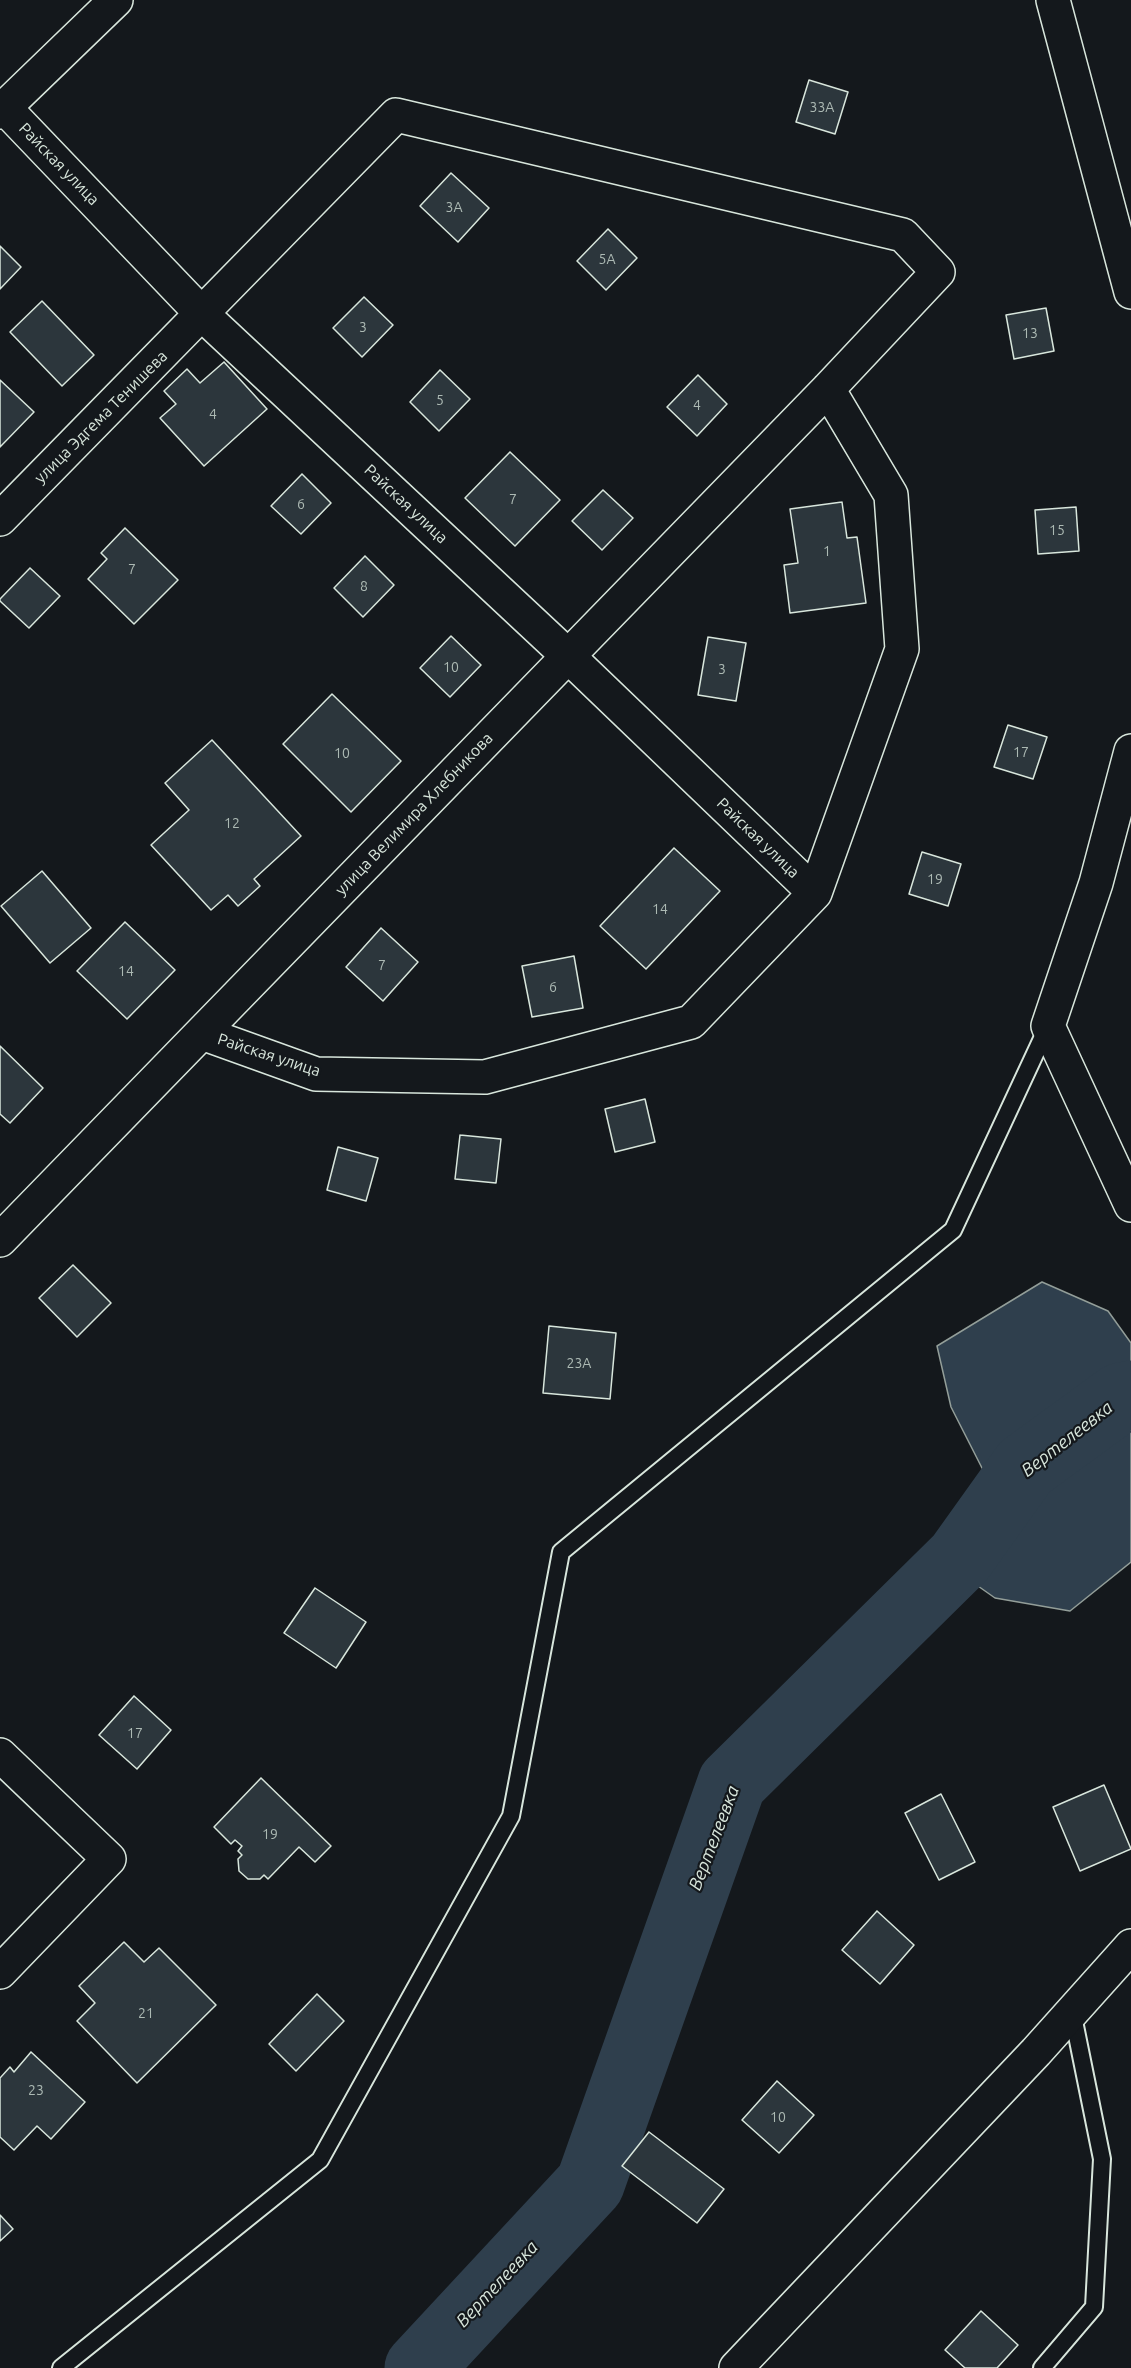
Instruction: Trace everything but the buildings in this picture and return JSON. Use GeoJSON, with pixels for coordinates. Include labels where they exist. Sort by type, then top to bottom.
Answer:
{"type":"FeatureCollection","features":[{"type":"Feature","properties":{"kind":"street"},"geometry":{"type":"LineString","coordinates":[[2,109],[116,0]]}},
{"type":"Feature","properties":{"kind":"street"},"geometry":{"type":"LineString","coordinates":[[1053,0],[1131,292]]}},
{"type":"Feature","properties":{"kind":"street","name":"Райская улица"},"geometry":{"type":"LineString","coordinates":[[2,109],[202,314],[568,656],[815,893]]}},
{"type":"Feature","properties":{"kind":"street","name":"улица Эдгема Тенишева"},"geometry":{"type":"LineString","coordinates":[[0,519],[396,115],[903,235],[938,272],[828,389]]}},
{"type":"Feature","properties":{"kind":"street","name":"Райская улица"},"geometry":{"type":"LineString","coordinates":[[202,1033],[316,1074],[486,1077],[691,1022],[815,893],[902,649],[891,495],[828,389]]}},
{"type":"Feature","properties":{"kind":"street","name":"улица Велимира Хлебникова"},"geometry":{"type":"LineString","coordinates":[[0,1240],[828,389]]}},
{"type":"Feature","properties":{"kind":"street"},"geometry":{"type":"LineString","coordinates":[[1131,751],[1096,883],[1048,1026],[1131,1205]]}},
{"type":"Feature","properties":{"kind":"street"},"geometry":{"type":"LineString","coordinates":[[0,1755],[109,1859],[0,1972]]}},
{"type":"Feature","properties":{"kind":"street"},"geometry":{"type":"LineString","coordinates":[[736,2368],[1131,1946]]}},
{"type":"Feature","properties":{"kind":"lane"},"geometry":{"type":"LineString","coordinates":[[61,2368],[320,2160],[511,1816],[561,1552],[953,1230],[1048,1026]]}},
{"type":"Feature","properties":{"kind":"lane"},"geometry":{"type":"LineString","coordinates":[[1042,2368],[1094,2307],[1102,2159],[1072,2011]]}},
{"type":"Feature","properties":{"kind":"water"},"geometry":{"type":"Polygon","coordinates":[[[1042,1282],[1108,1311],[1131,1343],[1131,1562],[1070,1611],[995,1598],[951,1567],[983,1470],[951,1407],[937,1346],[1042,1282]]]}},
{"type":"Feature","properties":{"kind":"waterway","name":"Вертелеевка"},"geometry":{"type":"LineString","coordinates":[[419,2368],[590,2184],[732,1783],[960,1558],[1025,1467],[1121,1397],[1131,1395]]}}]}
